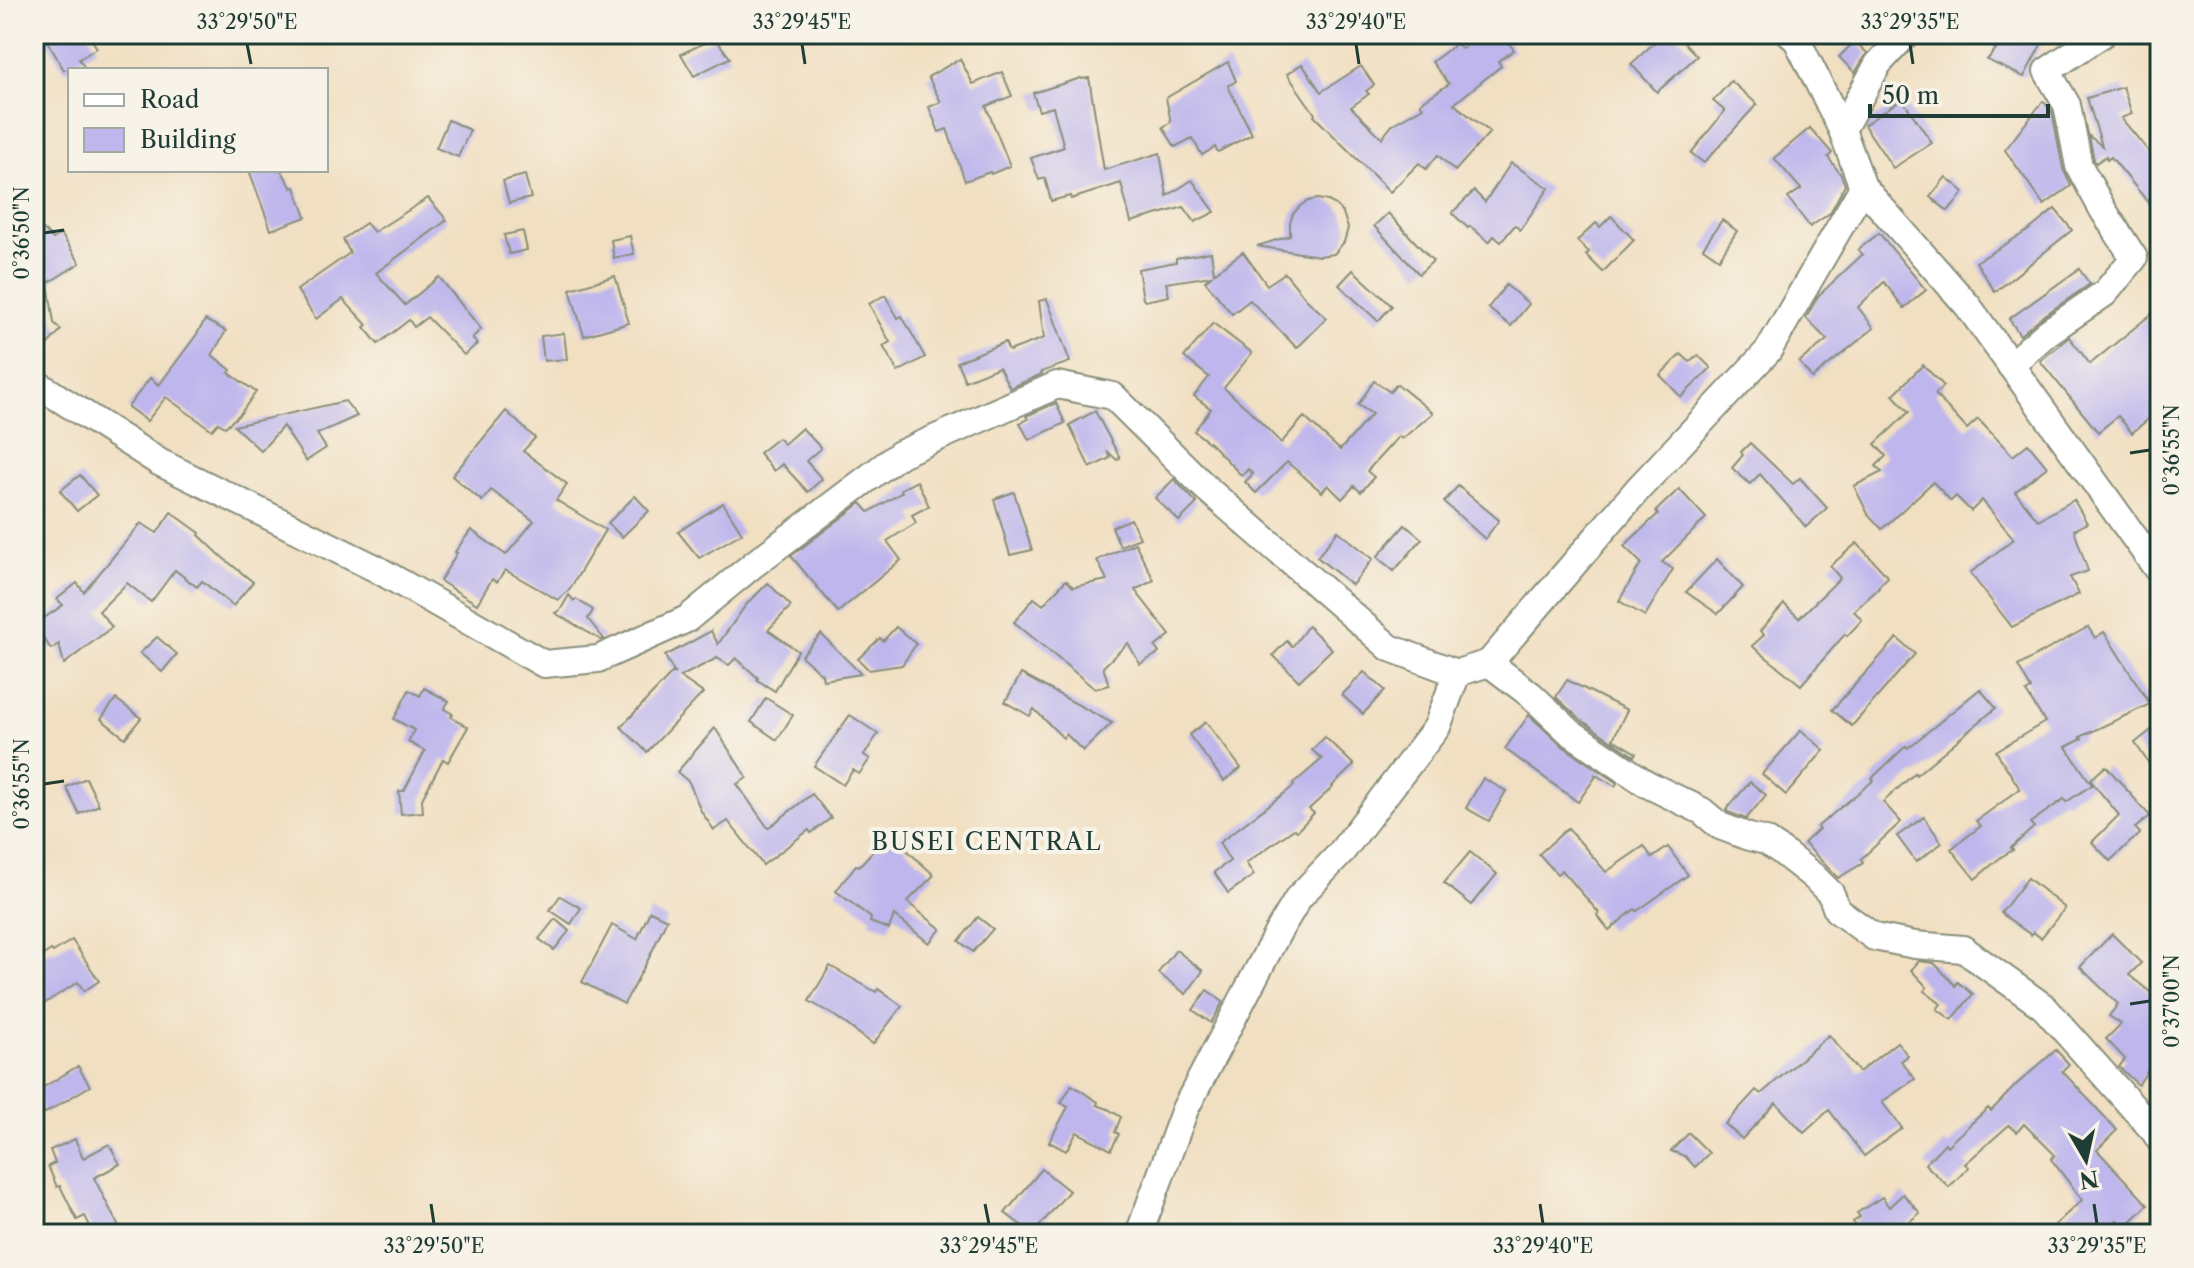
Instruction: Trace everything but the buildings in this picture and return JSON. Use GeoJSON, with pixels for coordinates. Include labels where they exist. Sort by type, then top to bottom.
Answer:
{"type":"FeatureCollection","features":[{"type":"Feature","properties":{"kind":"street"},"geometry":{"type":"LineString","coordinates":[[1790,34],[1797,40],[1842,130],[1863,187],[1968,306],[2160,573]]}},
{"type":"Feature","properties":{"kind":"street"},"geometry":{"type":"LineString","coordinates":[[1842,130],[1878,64],[1906,34]]}},
{"type":"Feature","properties":{"kind":"street"},"geometry":{"type":"LineString","coordinates":[[2010,365],[2048,332],[2105,293],[2134,258],[2079,166],[2067,105],[2047,71],[2102,34]]}},
{"type":"Feature","properties":{"kind":"street"},"geometry":{"type":"LineString","coordinates":[[34,382],[159,462],[375,568],[544,664],[598,659],[687,619],[754,564],[900,454],[1057,385],[1113,396],[1206,488],[1390,648],[1457,673],[1489,663],[1638,489],[1768,351],[1863,187]]}},
{"type":"Feature","properties":{"kind":"street"},"geometry":{"type":"LineString","coordinates":[[1489,663],[1531,695],[1570,732],[1647,784],[1702,811],[1720,826],[1766,841],[1781,851],[1831,894],[1837,910],[1874,937],[1915,945],[1963,949],[2044,1007],[2160,1140]]}},
{"type":"Feature","properties":{"kind":"street"},"geometry":{"type":"LineString","coordinates":[[1139,1234],[1185,1109],[1278,932],[1299,897],[1339,855],[1437,727],[1457,673]]}},
{"type":"Feature","properties":{"kind":"district","name":"BUSEI CENTRAL"},"geometry":{"type":"Point","coordinates":[987,842]}}]}
